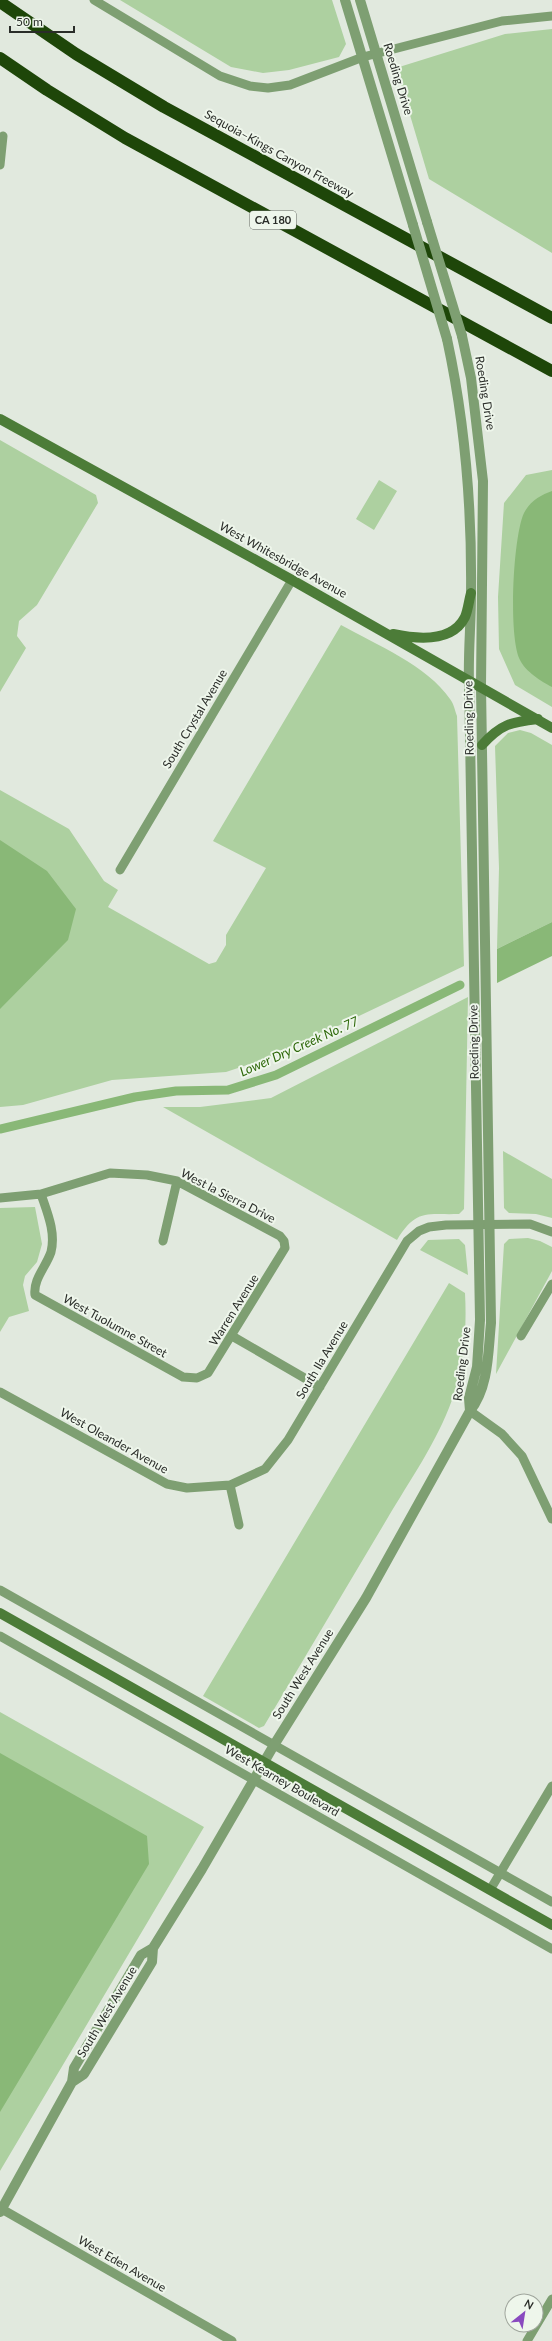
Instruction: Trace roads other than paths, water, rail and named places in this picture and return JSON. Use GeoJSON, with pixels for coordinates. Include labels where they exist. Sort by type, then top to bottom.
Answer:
{"type":"FeatureCollection","features":[{"type":"Feature","properties":{"kind":"highway","name":"Sequoia–Kings Canyon Freeway"},"geometry":{"type":"LineString","coordinates":[[0,2],[76,54],[157,103],[552,318]]}},
{"type":"Feature","properties":{"kind":"highway","name":"CA 180"},"geometry":{"type":"LineString","coordinates":[[0,58],[47,90],[125,138],[552,371]]}},
{"type":"Feature","properties":{"kind":"main road","name":"West Whitesbridge Avenue"},"geometry":{"type":"LineString","coordinates":[[0,419],[292,580],[552,728]]}},
{"type":"Feature","properties":{"kind":"main road"},"geometry":{"type":"LineString","coordinates":[[383,632],[419,638],[436,637],[451,631],[464,618],[471,592]]}},
{"type":"Feature","properties":{"kind":"main road"},"geometry":{"type":"LineString","coordinates":[[482,745],[493,732],[507,725],[538,719]]}},
{"type":"Feature","properties":{"kind":"main road","name":"West Kearney Boulevard"},"geometry":{"type":"LineString","coordinates":[[0,1613],[552,1926]]}},
{"type":"Feature","properties":{"kind":"street","name":"Roeding Drive"},"geometry":{"type":"LineString","coordinates":[[345,0],[447,339],[456,381],[468,484],[471,592],[468,680],[472,784],[479,1226],[479,1345],[477,1367],[469,1398],[470,1412]]}},
{"type":"Feature","properties":{"kind":"street","name":"Roeding Drive"},"geometry":{"type":"LineString","coordinates":[[360,0],[462,336],[472,384],[483,481],[481,687],[490,1226],[489,1345],[484,1382],[478,1401],[470,1412]]}},
{"type":"Feature","properties":{"kind":"street"},"geometry":{"type":"LineString","coordinates":[[98,1],[220,76],[250,86],[268,88],[290,85],[363,57],[502,21],[552,16]]}},
{"type":"Feature","properties":{"kind":"street"},"geometry":{"type":"LineString","coordinates":[[0,165],[3,136]]}},
{"type":"Feature","properties":{"kind":"street","name":"South Crystal Avenue"},"geometry":{"type":"LineString","coordinates":[[120,870],[292,580]]}},
{"type":"Feature","properties":{"kind":"street","name":"West la Sierra Drive"},"geometry":{"type":"LineString","coordinates":[[0,1198],[41,1194],[110,1173],[147,1175],[177,1181],[280,1236]]}},
{"type":"Feature","properties":{"kind":"street"},"geometry":{"type":"LineString","coordinates":[[163,1240],[177,1181]]}},
{"type":"Feature","properties":{"kind":"street","name":"West Tuolumne Street"},"geometry":{"type":"LineString","coordinates":[[41,1194],[51,1224],[52,1237],[51,1250],[34,1286],[35,1295],[183,1377]]}},
{"type":"Feature","properties":{"kind":"street"},"geometry":{"type":"LineString","coordinates":[[479,1226],[530,1224],[552,1232]]}},
{"type":"Feature","properties":{"kind":"street","name":"South Ila Avenue"},"geometry":{"type":"LineString","coordinates":[[230,1485],[265,1469],[288,1440],[407,1241],[418,1231],[429,1227],[446,1225],[479,1226]]}},
{"type":"Feature","properties":{"kind":"street","name":"Warren Avenue"},"geometry":{"type":"LineString","coordinates":[[183,1377],[197,1378],[208,1373],[285,1248],[284,1241],[280,1236]]}},
{"type":"Feature","properties":{"kind":"street"},"geometry":{"type":"LineString","coordinates":[[521,1336],[552,1284]]}},
{"type":"Feature","properties":{"kind":"street"},"geometry":{"type":"LineString","coordinates":[[232,1336],[320,1387]]}},
{"type":"Feature","properties":{"kind":"street","name":"West Oleander Avenue"},"geometry":{"type":"LineString","coordinates":[[0,1392],[167,1484],[187,1488],[230,1485]]}},
{"type":"Feature","properties":{"kind":"street"},"geometry":{"type":"LineString","coordinates":[[470,1412],[502,1434],[522,1456],[552,1519]]}},
{"type":"Feature","properties":{"kind":"street","name":"South West Avenue"},"geometry":{"type":"LineString","coordinates":[[0,2210],[72,2082],[74,2068],[141,1955],[153,1948],[255,1781],[274,1745],[366,1598],[470,1412]]}},
{"type":"Feature","properties":{"kind":"street"},"geometry":{"type":"LineString","coordinates":[[230,1485],[239,1525]]}},
{"type":"Feature","properties":{"kind":"street"},"geometry":{"type":"LineString","coordinates":[[0,1590],[552,1902]]}},
{"type":"Feature","properties":{"kind":"street","name":"West Kearney Boulevard"},"geometry":{"type":"LineString","coordinates":[[0,1636],[552,1949]]}},
{"type":"Feature","properties":{"kind":"street"},"geometry":{"type":"LineString","coordinates":[[490,1890],[552,1786]]}},
{"type":"Feature","properties":{"kind":"street","name":"West Eden Avenue"},"geometry":{"type":"LineString","coordinates":[[0,2210],[229,2340]]}},
{"type":"Feature","properties":{"kind":"street"},"geometry":{"type":"LineString","coordinates":[[527,2341],[552,2299]]}},
{"type":"Feature","properties":{"kind":"waterway","name":"Lower Dry Creek No. 77"},"geometry":{"type":"LineString","coordinates":[[0,1129],[135,1097],[176,1091],[228,1090],[276,1075],[460,985]]}}]}
